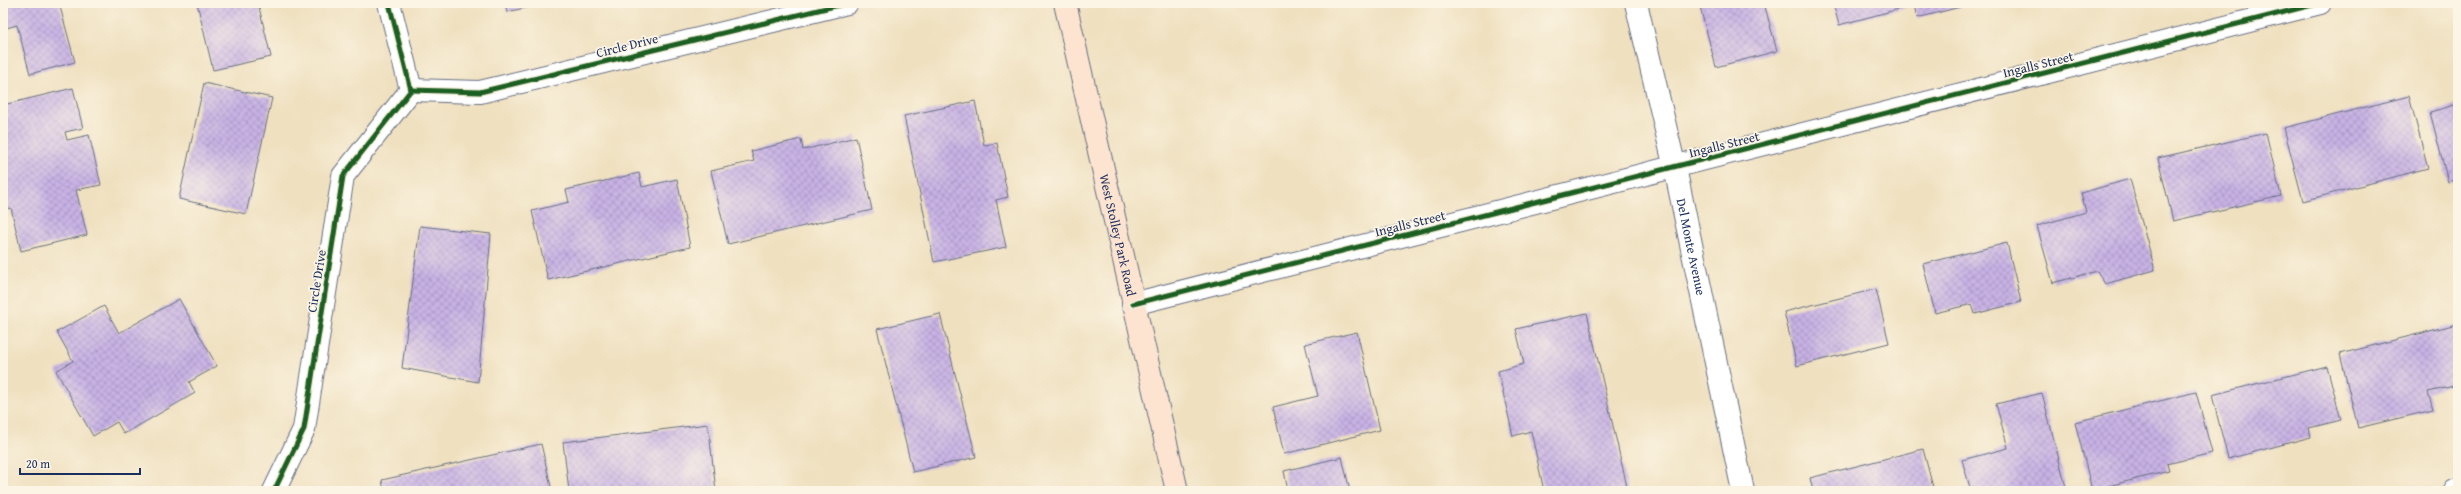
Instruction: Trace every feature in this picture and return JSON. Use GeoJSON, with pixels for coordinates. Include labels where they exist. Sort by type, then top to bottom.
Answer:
{"type":"FeatureCollection","features":[{"type":"Feature","properties":{"kind":"main road","name":"West Stolley Park Road"},"geometry":{"type":"LineString","coordinates":[[1065,3],[1177,491]]}},
{"type":"Feature","properties":{"kind":"street"},"geometry":{"type":"LineString","coordinates":[[389,3],[411,90]]}},
{"type":"Feature","properties":{"kind":"street","name":"Circle Drive"},"geometry":{"type":"LineString","coordinates":[[274,491],[304,429],[343,176],[411,90],[480,92],[846,3]]}},
{"type":"Feature","properties":{"kind":"street","name":"Del Monte Avenue"},"geometry":{"type":"LineString","coordinates":[[1636,3],[1675,168],[1744,491]]}},
{"type":"Feature","properties":{"kind":"street","name":"Ingalls Street"},"geometry":{"type":"LineString","coordinates":[[1133,304],[1675,168],[2320,3]]}},
{"type":"Feature","properties":{"kind":"building"},"geometry":{"type":"Polygon","coordinates":[[[3,3],[59,3],[75,62],[30,74],[17,25],[3,29],[3,3]]]}},
{"type":"Feature","properties":{"kind":"building"},"geometry":{"type":"Polygon","coordinates":[[[197,3],[258,3],[271,57],[213,70],[197,3]]]}},
{"type":"Feature","properties":{"kind":"building"},"geometry":{"type":"Polygon","coordinates":[[[505,3],[542,3],[542,4],[507,12],[505,3]]]}},
{"type":"Feature","properties":{"kind":"building"},"geometry":{"type":"Polygon","coordinates":[[[1699,3],[1764,3],[1777,51],[1716,67],[1699,3]]]}},
{"type":"Feature","properties":{"kind":"building"},"geometry":{"type":"Polygon","coordinates":[[[1833,3],[1967,3],[1968,5],[1917,18],[1914,5],[1839,25],[1833,3]]]}},
{"type":"Feature","properties":{"kind":"building"},"geometry":{"type":"Polygon","coordinates":[[[204,83],[272,98],[246,214],[179,199],[204,83]]]}},
{"type":"Feature","properties":{"kind":"building"},"geometry":{"type":"Polygon","coordinates":[[[73,88],[83,128],[65,132],[67,140],[89,135],[101,185],[76,190],[87,235],[21,251],[11,208],[3,210],[3,105],[73,88]]]}},
{"type":"Feature","properties":{"kind":"building"},"geometry":{"type":"Polygon","coordinates":[[[2409,96],[2428,168],[2303,201],[2284,128],[2409,96]]]}},
{"type":"Feature","properties":{"kind":"building"},"geometry":{"type":"Polygon","coordinates":[[[975,101],[984,145],[997,143],[1008,197],[996,200],[1006,247],[934,262],[904,116],[975,101]]]}},
{"type":"Feature","properties":{"kind":"building"},"geometry":{"type":"Polygon","coordinates":[[[2458,104],[2458,179],[2448,182],[2430,112],[2458,104]]]}},
{"type":"Feature","properties":{"kind":"building"},"geometry":{"type":"Polygon","coordinates":[[[2266,133],[2281,196],[2173,221],[2158,158],[2266,133]]]}},
{"type":"Feature","properties":{"kind":"building"},"geometry":{"type":"Polygon","coordinates":[[[856,137],[872,210],[728,244],[711,171],[754,161],[751,151],[801,139],[803,150],[856,137]]]}},
{"type":"Feature","properties":{"kind":"building"},"geometry":{"type":"Polygon","coordinates":[[[639,173],[642,187],[677,179],[690,247],[548,280],[532,211],[569,202],[566,190],[639,173]]]}},
{"type":"Feature","properties":{"kind":"building"},"geometry":{"type":"Polygon","coordinates":[[[2130,179],[2155,270],[2105,284],[2097,271],[2053,283],[2037,226],[2086,212],[2081,193],[2130,179]]]}},
{"type":"Feature","properties":{"kind":"building"},"geometry":{"type":"Polygon","coordinates":[[[420,226],[491,234],[478,382],[402,368],[420,226]]]}},
{"type":"Feature","properties":{"kind":"building"},"geometry":{"type":"Polygon","coordinates":[[[2007,243],[2021,302],[1975,314],[1972,304],[1935,313],[1923,264],[2007,243]]]}},
{"type":"Feature","properties":{"kind":"building"},"geometry":{"type":"Polygon","coordinates":[[[1876,289],[1889,343],[1797,366],[1784,312],[1876,289]]]}},
{"type":"Feature","properties":{"kind":"building"},"geometry":{"type":"Polygon","coordinates":[[[179,299],[217,366],[189,382],[195,393],[124,434],[117,422],[93,436],[56,371],[73,361],[57,332],[104,306],[119,333],[179,299]]]}},
{"type":"Feature","properties":{"kind":"building"},"geometry":{"type":"Polygon","coordinates":[[[1587,313],[1628,491],[1544,491],[1531,431],[1513,436],[1498,371],[1524,364],[1516,329],[1587,313]]]}},
{"type":"Feature","properties":{"kind":"building"},"geometry":{"type":"Polygon","coordinates":[[[940,314],[976,457],[913,472],[877,329],[940,314]]]}},
{"type":"Feature","properties":{"kind":"building"},"geometry":{"type":"Polygon","coordinates":[[[2457,324],[2458,385],[2428,392],[2433,410],[2358,428],[2340,354],[2457,324]]]}},
{"type":"Feature","properties":{"kind":"building"},"geometry":{"type":"Polygon","coordinates":[[[1357,332],[1380,430],[1284,454],[1273,407],[1318,396],[1305,344],[1357,332]]]}},
{"type":"Feature","properties":{"kind":"building"},"geometry":{"type":"Polygon","coordinates":[[[2327,366],[2341,420],[2309,428],[2311,437],[2228,459],[2212,395],[2327,366]]]}},
{"type":"Feature","properties":{"kind":"building"},"geometry":{"type":"Polygon","coordinates":[[[2196,392],[2212,453],[2167,464],[2169,471],[2092,490],[2075,422],[2196,392]]]}},
{"type":"Feature","properties":{"kind":"building"},"geometry":{"type":"Polygon","coordinates":[[[2042,393],[2067,491],[1971,491],[1962,460],[2008,448],[1996,404],[2042,393]]]}},
{"type":"Feature","properties":{"kind":"building"},"geometry":{"type":"Polygon","coordinates":[[[708,424],[716,491],[569,491],[563,442],[708,424]]]}},
{"type":"Feature","properties":{"kind":"building"},"geometry":{"type":"Polygon","coordinates":[[[541,444],[552,491],[384,491],[382,480],[541,444]]]}},
{"type":"Feature","properties":{"kind":"building"},"geometry":{"type":"Polygon","coordinates":[[[1923,449],[1934,491],[1813,491],[1810,478],[1923,449]]]}},
{"type":"Feature","properties":{"kind":"building"},"geometry":{"type":"Polygon","coordinates":[[[1342,457],[1350,491],[1288,491],[1284,471],[1342,457]]]}},
{"type":"Feature","properties":{"kind":"cycle path"},"geometry":{"type":"LineString","coordinates":[[274,491],[304,429],[343,176],[411,90],[389,3]]}},
{"type":"Feature","properties":{"kind":"cycle path"},"geometry":{"type":"LineString","coordinates":[[411,90],[480,92],[847,3]]}},
{"type":"Feature","properties":{"kind":"cycle path"},"geometry":{"type":"LineString","coordinates":[[1133,304],[2320,3]]}}]}
